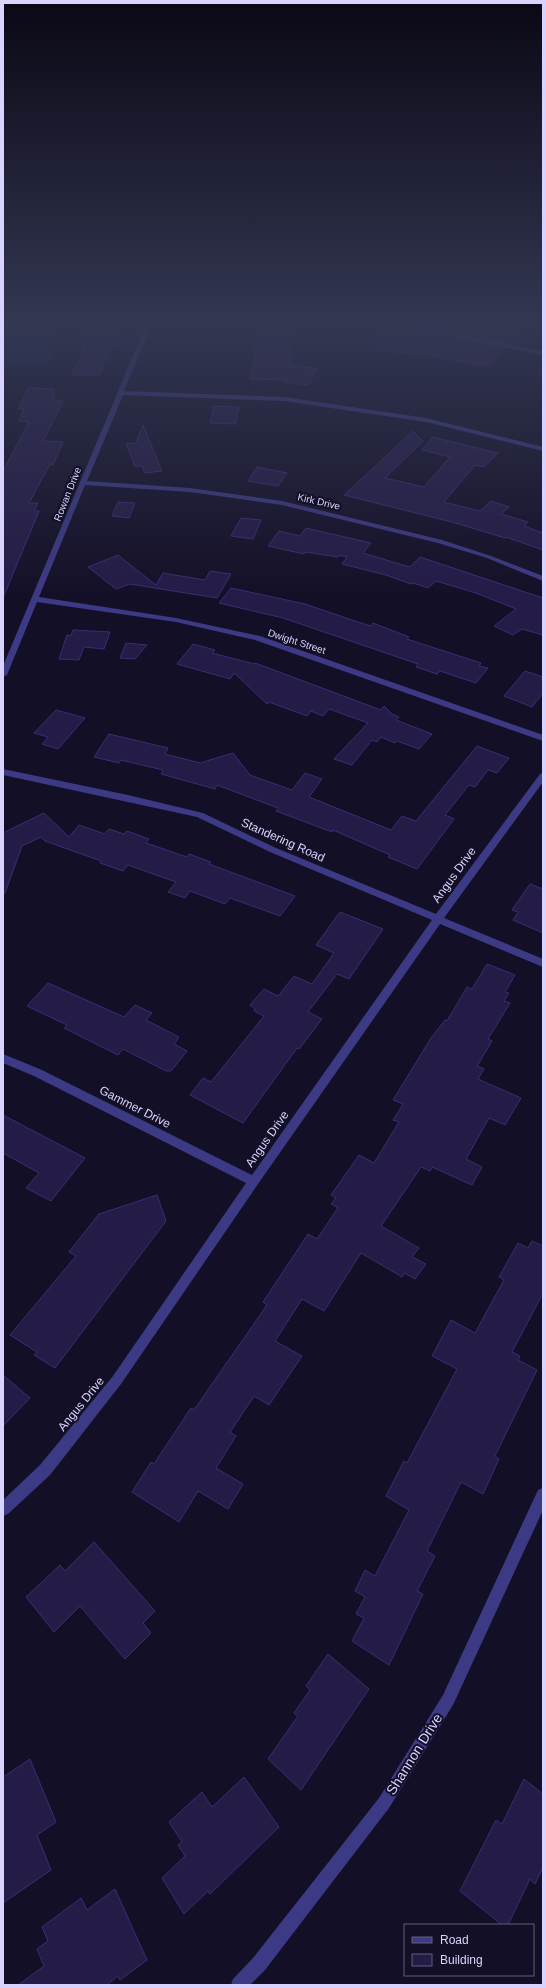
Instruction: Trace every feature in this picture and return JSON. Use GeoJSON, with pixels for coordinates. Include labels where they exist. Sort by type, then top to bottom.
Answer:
{"type":"FeatureCollection","features":[{"type":"Feature","properties":{"kind":"street","name":"Rowan Drive"},"geometry":{"type":"LineString","coordinates":[[3,675],[111,413]]}},
{"type":"Feature","properties":{"kind":"street"},"geometry":{"type":"LineString","coordinates":[[379,413],[426,420],[543,449]]}},
{"type":"Feature","properties":{"kind":"street","name":"Kirk Drive"},"geometry":{"type":"LineString","coordinates":[[82,482],[190,490],[282,503],[440,541],[489,557],[543,579]]}},
{"type":"Feature","properties":{"kind":"street","name":"Dwight Street"},"geometry":{"type":"LineString","coordinates":[[34,599],[176,620],[257,638],[543,738]]}},
{"type":"Feature","properties":{"kind":"street","name":"Standering Road"},"geometry":{"type":"LineString","coordinates":[[3,772],[128,798],[200,815],[273,850],[543,963]]}},
{"type":"Feature","properties":{"kind":"street","name":"Angus Drive"},"geometry":{"type":"LineString","coordinates":[[3,1510],[45,1470],[117,1380],[254,1181],[438,919],[543,776]]}},
{"type":"Feature","properties":{"kind":"street","name":"Gammer Drive"},"geometry":{"type":"LineString","coordinates":[[3,1058],[38,1073],[254,1181]]}},
{"type":"Feature","properties":{"kind":"street","name":"Shannon Drive"},"geometry":{"type":"LineString","coordinates":[[239,1985],[259,1964],[384,1803],[448,1700],[543,1495]]}},
{"type":"Feature","properties":{"kind":"building"},"geometry":{"type":"Polygon","coordinates":[[[22,413],[57,413],[43,441],[63,442],[53,465],[50,464],[29,503],[38,503],[34,511],[39,511],[3,598],[3,471],[29,422],[19,421],[22,413]]]}},
{"type":"Feature","properties":{"kind":"building"},"geometry":{"type":"Polygon","coordinates":[[[212,413],[238,413],[235,424],[210,423],[212,413]]]}},
{"type":"Feature","properties":{"kind":"building"},"geometry":{"type":"Polygon","coordinates":[[[143,425],[162,471],[145,473],[142,466],[135,466],[126,444],[136,443],[143,425]]]}},
{"type":"Feature","properties":{"kind":"building"},"geometry":{"type":"Polygon","coordinates":[[[413,431],[423,441],[385,478],[424,487],[450,457],[422,450],[433,437],[498,453],[484,467],[475,465],[444,502],[480,511],[491,501],[509,507],[501,514],[528,522],[524,526],[543,533],[543,550],[506,537],[505,538],[452,522],[344,495],[413,431]]]}},
{"type":"Feature","properties":{"kind":"building"},"geometry":{"type":"Polygon","coordinates":[[[257,467],[287,473],[278,486],[248,481],[257,467]]]}},
{"type":"Feature","properties":{"kind":"building"},"geometry":{"type":"Polygon","coordinates":[[[118,502],[135,503],[129,518],[112,516],[118,502]]]}},
{"type":"Feature","properties":{"kind":"building"},"geometry":{"type":"Polygon","coordinates":[[[241,518],[261,520],[253,539],[231,536],[241,518]]]}},
{"type":"Feature","properties":{"kind":"building"},"geometry":{"type":"Polygon","coordinates":[[[306,528],[371,543],[363,553],[410,567],[420,557],[543,598],[543,635],[522,629],[513,635],[494,626],[516,609],[476,593],[436,581],[428,588],[413,583],[411,584],[386,575],[342,564],[347,557],[339,555],[338,557],[305,552],[304,554],[268,546],[279,531],[300,536],[306,528]]]}},
{"type":"Feature","properties":{"kind":"building"},"geometry":{"type":"Polygon","coordinates":[[[118,555],[156,585],[163,573],[205,580],[210,571],[231,574],[217,598],[130,584],[116,589],[88,567],[118,555]]]}},
{"type":"Feature","properties":{"kind":"building"},"geometry":{"type":"Polygon","coordinates":[[[231,588],[305,604],[370,626],[373,623],[409,637],[407,639],[481,663],[479,666],[488,668],[476,683],[440,671],[437,674],[416,667],[418,664],[283,618],[219,603],[231,588]]]}},
{"type":"Feature","properties":{"kind":"building"},"geometry":{"type":"Polygon","coordinates":[[[73,630],[110,632],[104,649],[84,647],[79,660],[59,659],[67,635],[71,636],[73,630]]]}},
{"type":"Feature","properties":{"kind":"building"},"geometry":{"type":"Polygon","coordinates":[[[126,643],[147,645],[135,659],[120,658],[126,643]]]}},
{"type":"Feature","properties":{"kind":"building"},"geometry":{"type":"Polygon","coordinates":[[[193,644],[215,650],[212,653],[254,664],[255,663],[381,710],[384,706],[392,714],[399,717],[396,720],[432,734],[419,749],[397,741],[395,743],[381,737],[377,742],[372,740],[352,765],[334,759],[368,723],[329,709],[323,716],[311,711],[307,716],[269,702],[267,704],[234,673],[230,679],[177,664],[193,644]]]}},
{"type":"Feature","properties":{"kind":"building"},"geometry":{"type":"Polygon","coordinates":[[[525,671],[543,677],[543,693],[532,707],[504,696],[525,671]]]}},
{"type":"Feature","properties":{"kind":"building"},"geometry":{"type":"Polygon","coordinates":[[[56,710],[85,718],[58,749],[42,744],[48,737],[34,733],[56,710]]]}},
{"type":"Feature","properties":{"kind":"building"},"geometry":{"type":"Polygon","coordinates":[[[109,734],[168,748],[165,754],[200,763],[233,753],[250,775],[292,790],[305,773],[322,779],[309,797],[391,830],[402,816],[416,821],[477,746],[509,758],[497,773],[488,770],[475,787],[469,785],[445,815],[454,819],[417,869],[388,857],[390,855],[333,830],[332,832],[276,811],[278,808],[217,785],[215,789],[161,774],[163,770],[121,760],[119,763],[94,757],[109,734]]]}},
{"type":"Feature","properties":{"kind":"building"},"geometry":{"type":"Polygon","coordinates":[[[44,813],[69,837],[79,825],[105,834],[109,829],[124,834],[127,831],[149,839],[146,843],[187,857],[189,854],[211,862],[209,864],[295,896],[280,916],[230,898],[225,904],[190,891],[185,898],[168,892],[176,882],[128,865],[123,871],[100,863],[101,861],[45,841],[41,837],[22,846],[5,893],[3,893],[3,833],[44,813]]]}},
{"type":"Feature","properties":{"kind":"building"},"geometry":{"type":"Polygon","coordinates":[[[530,884],[543,889],[543,933],[513,920],[518,912],[512,910],[530,884]]]}},
{"type":"Feature","properties":{"kind":"building"},"geometry":{"type":"Polygon","coordinates":[[[340,912],[383,929],[349,979],[337,974],[308,1012],[322,1019],[299,1049],[297,1048],[243,1123],[190,1095],[203,1078],[211,1082],[264,1016],[254,1011],[255,1009],[250,1005],[264,989],[278,996],[294,976],[312,984],[334,953],[316,945],[340,912]]]}},
{"type":"Feature","properties":{"kind":"building"},"geometry":{"type":"Polygon","coordinates":[[[487,964],[515,975],[505,992],[509,993],[504,1001],[510,1003],[488,1039],[492,1041],[477,1066],[484,1069],[478,1079],[521,1098],[505,1125],[489,1118],[466,1159],[482,1167],[472,1185],[432,1167],[430,1171],[421,1167],[381,1226],[419,1248],[412,1257],[426,1264],[415,1279],[404,1273],[402,1277],[361,1253],[324,1311],[302,1299],[275,1341],[302,1356],[269,1405],[254,1396],[230,1432],[236,1436],[216,1468],[243,1484],[228,1509],[198,1491],[179,1522],[132,1492],[151,1462],[154,1464],[191,1408],[194,1410],[267,1305],[263,1302],[308,1234],[317,1239],[338,1208],[331,1204],[336,1198],[331,1195],[359,1155],[374,1163],[399,1122],[393,1120],[403,1104],[393,1100],[431,1038],[445,1020],[447,1021],[467,987],[472,989],[487,964]]]}},
{"type":"Feature","properties":{"kind":"building"},"geometry":{"type":"Polygon","coordinates":[[[48,983],[124,1017],[135,1005],[152,1013],[146,1020],[179,1037],[174,1044],[187,1051],[171,1071],[166,1071],[123,1049],[118,1055],[64,1028],[67,1025],[27,1006],[48,983]]]}},
{"type":"Feature","properties":{"kind":"building"},"geometry":{"type":"Polygon","coordinates":[[[3,1115],[85,1158],[51,1201],[26,1188],[39,1173],[3,1153],[3,1115]]]}},
{"type":"Feature","properties":{"kind":"building"},"geometry":{"type":"Polygon","coordinates":[[[157,1195],[166,1221],[55,1368],[34,1355],[37,1352],[10,1335],[76,1256],[69,1252],[99,1214],[157,1195]]]}},
{"type":"Feature","properties":{"kind":"building"},"geometry":{"type":"Polygon","coordinates":[[[532,1241],[543,1246],[543,1293],[512,1352],[520,1356],[518,1360],[537,1370],[495,1456],[499,1459],[483,1494],[461,1482],[427,1551],[435,1556],[417,1591],[423,1594],[389,1665],[352,1641],[364,1618],[356,1614],[365,1597],[355,1591],[365,1570],[375,1576],[409,1510],[386,1496],[404,1461],[407,1463],[457,1369],[432,1356],[451,1320],[475,1333],[504,1280],[499,1277],[518,1243],[528,1248],[532,1241]]]}},
{"type":"Feature","properties":{"kind":"building"},"geometry":{"type":"Polygon","coordinates":[[[3,1375],[30,1398],[3,1426],[3,1375]]]}},
{"type":"Feature","properties":{"kind":"building"},"geometry":{"type":"Polygon","coordinates":[[[94,1542],[155,1611],[143,1623],[151,1633],[125,1659],[80,1606],[54,1632],[26,1597],[60,1565],[65,1571],[94,1542]]]}},
{"type":"Feature","properties":{"kind":"building"},"geometry":{"type":"Polygon","coordinates":[[[328,1654],[369,1689],[301,1790],[268,1759],[298,1716],[294,1713],[310,1690],[306,1686],[328,1654]]]}},
{"type":"Feature","properties":{"kind":"building"},"geometry":{"type":"Polygon","coordinates":[[[30,1759],[56,1822],[37,1835],[51,1870],[3,1903],[3,1777],[30,1759]]]}},
{"type":"Feature","properties":{"kind":"building"},"geometry":{"type":"Polygon","coordinates":[[[244,1777],[279,1827],[210,1894],[208,1891],[184,1914],[162,1878],[185,1856],[178,1845],[182,1842],[169,1822],[202,1792],[212,1807],[244,1777]]]}},
{"type":"Feature","properties":{"kind":"building"},"geometry":{"type":"Polygon","coordinates":[[[524,1779],[543,1794],[543,1867],[535,1884],[530,1879],[508,1924],[501,1924],[460,1891],[496,1820],[502,1824],[524,1779]]]}},
{"type":"Feature","properties":{"kind":"building"},"geometry":{"type":"Polygon","coordinates":[[[115,1889],[147,1960],[120,1980],[118,1976],[107,1985],[18,1985],[44,1966],[37,1949],[48,1941],[42,1927],[81,1898],[87,1910],[115,1889]]]}}]}
